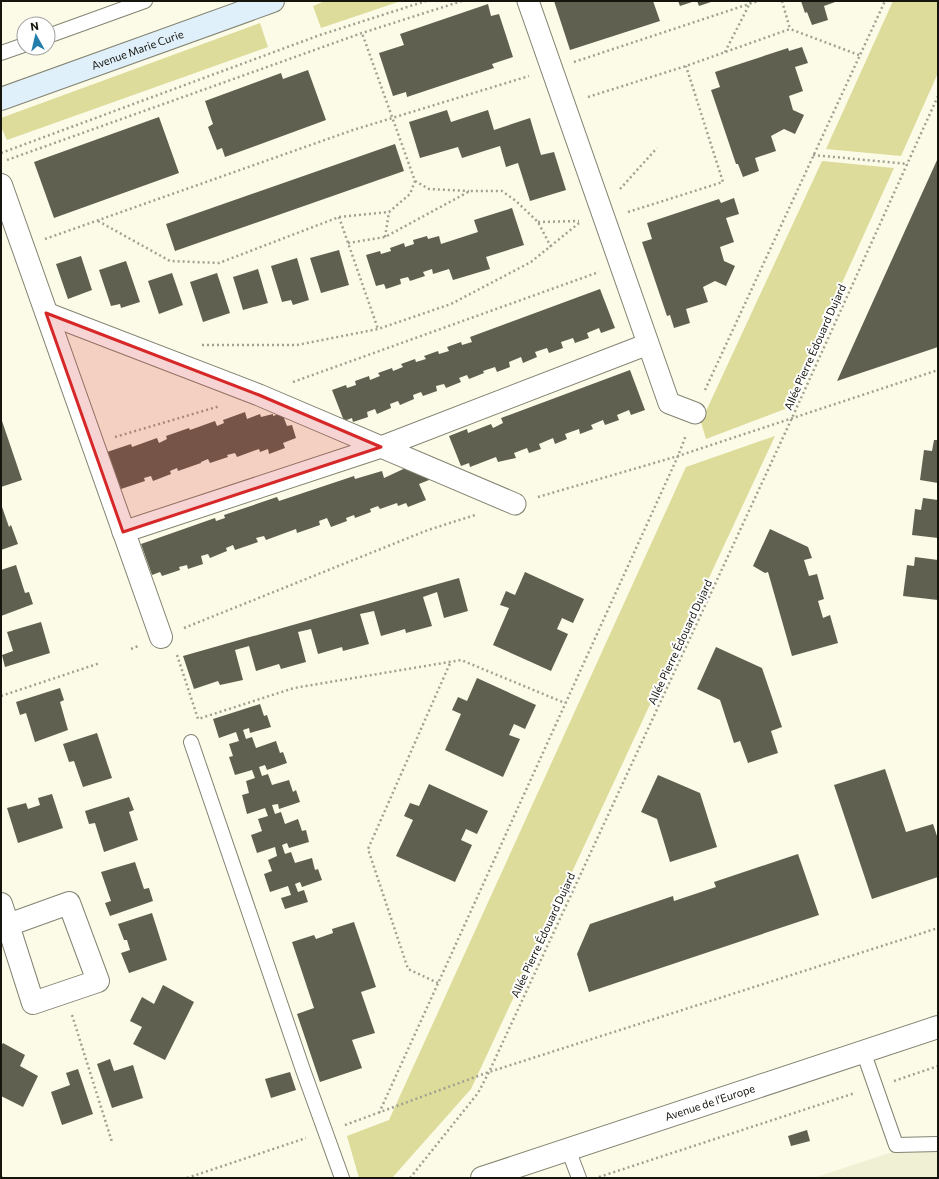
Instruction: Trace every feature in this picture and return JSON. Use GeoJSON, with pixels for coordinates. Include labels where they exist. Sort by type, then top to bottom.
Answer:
{"type":"FeatureCollection","features":[{"type":"Feature","properties":{"kind":"main road","name":"Avenue Marie Curie"},"geometry":{"type":"LineString","coordinates":[[1,99],[273,1]]}},
{"type":"Feature","properties":{"kind":"street"},"geometry":{"type":"LineString","coordinates":[[528,1],[669,403],[694,413]]}},
{"type":"Feature","properties":{"kind":"street"},"geometry":{"type":"LineString","coordinates":[[1,185],[123,532],[168,642]]}},
{"type":"Feature","properties":{"kind":"street"},"geometry":{"type":"LineString","coordinates":[[46,314],[259,395],[514,504]]}},
{"type":"Feature","properties":{"kind":"street"},"geometry":{"type":"LineString","coordinates":[[123,532],[381,447],[648,344]]}},
{"type":"Feature","properties":{"kind":"street"},"geometry":{"type":"LineString","coordinates":[[1,904],[8,925],[34,1003],[98,981],[69,903],[8,925]]}},
{"type":"Feature","properties":{"kind":"street","name":"Avenue de l'Europe"},"geometry":{"type":"LineString","coordinates":[[482,1178],[938,1027]]}},
{"type":"Feature","properties":{"kind":"lane"},"geometry":{"type":"LineString","coordinates":[[56,33],[145,1]]}},
{"type":"Feature","properties":{"kind":"lane"},"geometry":{"type":"LineString","coordinates":[[1,53],[16,48]]}},
{"type":"Feature","properties":{"kind":"lane"},"geometry":{"type":"LineString","coordinates":[[191,742],[303,1070],[342,1178]]}},
{"type":"Feature","properties":{"kind":"lane"},"geometry":{"type":"LineString","coordinates":[[864,1051],[896,1145],[938,1144]]}},
{"type":"Feature","properties":{"kind":"lane"},"geometry":{"type":"LineString","coordinates":[[568,1149],[579,1178]]}},
{"type":"Feature","properties":{"kind":"path"},"geometry":{"type":"LineString","coordinates":[[1,153],[320,35],[426,1]]}},
{"type":"Feature","properties":{"kind":"path"},"geometry":{"type":"LineString","coordinates":[[1,163],[362,33],[462,1]]}},
{"type":"Feature","properties":{"kind":"path"},"geometry":{"type":"LineString","coordinates":[[23,247],[353,130],[552,69],[751,2],[758,1]]}},
{"type":"Feature","properties":{"kind":"path"},"geometry":{"type":"LineString","coordinates":[[782,1],[790,29]]}},
{"type":"Feature","properties":{"kind":"path"},"geometry":{"type":"LineString","coordinates":[[379,1112],[678,456],[694,413],[885,1]]}},
{"type":"Feature","properties":{"kind":"path"},"geometry":{"type":"LineString","coordinates":[[725,52],[751,2]]}},
{"type":"Feature","properties":{"kind":"path"},"geometry":{"type":"LineString","coordinates":[[565,104],[686,66],[790,29],[859,55]]}},
{"type":"Feature","properties":{"kind":"path"},"geometry":{"type":"LineString","coordinates":[[362,33],[415,181],[429,190],[502,191],[516,201],[538,222],[551,247]]}},
{"type":"Feature","properties":{"kind":"path"},"geometry":{"type":"LineString","coordinates":[[603,215],[722,182],[686,66]]}},
{"type":"Feature","properties":{"kind":"path","name":"Allée Pierre Édouard Dujard"},"geometry":{"type":"LineString","coordinates":[[410,1178],[478,1093],[489,1072],[792,418],[938,96]]}},
{"type":"Feature","properties":{"kind":"path"},"geometry":{"type":"LineString","coordinates":[[603,215],[657,148]]}},
{"type":"Feature","properties":{"kind":"path"},"geometry":{"type":"LineString","coordinates":[[813,155],[908,164]]}},
{"type":"Feature","properties":{"kind":"path"},"geometry":{"type":"LineString","coordinates":[[97,221],[170,262],[219,263],[339,217],[389,212],[410,194],[415,181]]}},
{"type":"Feature","properties":{"kind":"path"},"geometry":{"type":"LineString","coordinates":[[348,243],[385,237],[470,190]]}},
{"type":"Feature","properties":{"kind":"path"},"geometry":{"type":"LineString","coordinates":[[385,237],[389,212]]}},
{"type":"Feature","properties":{"kind":"path"},"geometry":{"type":"LineString","coordinates":[[339,217],[378,329]]}},
{"type":"Feature","properties":{"kind":"path"},"geometry":{"type":"LineString","coordinates":[[200,345],[297,345],[378,329],[450,304],[531,262],[582,221],[538,222]]}},
{"type":"Feature","properties":{"kind":"path"},"geometry":{"type":"LineString","coordinates":[[259,395],[602,271]]}},
{"type":"Feature","properties":{"kind":"path"},"geometry":{"type":"LineString","coordinates":[[92,444],[221,406]]}},
{"type":"Feature","properties":{"kind":"path"},"geometry":{"type":"LineString","coordinates":[[168,642],[198,719],[294,688],[461,660],[565,703]]}},
{"type":"Feature","properties":{"kind":"path"},"geometry":{"type":"LineString","coordinates":[[438,983],[408,969],[368,849],[452,661]]}},
{"type":"Feature","properties":{"kind":"path"},"geometry":{"type":"LineString","coordinates":[[1,696],[100,663]]}},
{"type":"Feature","properties":{"kind":"path"},"geometry":{"type":"LineString","coordinates":[[187,1178],[326,1132],[489,1072],[938,928]]}},
{"type":"Feature","properties":{"kind":"path"},"geometry":{"type":"LineString","coordinates":[[65,992],[112,1142]]}},
{"type":"Feature","properties":{"kind":"path"},"geometry":{"type":"LineString","coordinates":[[595,1178],[938,1066]]}},
{"type":"Feature","properties":{"kind":"highlighted area"},"geometry":{"type":"Polygon","coordinates":[[[46,313],[259,395],[381,447],[123,532],[46,313]]]}},
{"type":"Feature","properties":{"kind":"shaded area"},"geometry":{"type":"Polygon","coordinates":[[[325,1],[401,1],[321,28],[313,6],[325,1]]]}},
{"type":"Feature","properties":{"kind":"shaded area"},"geometry":{"type":"Polygon","coordinates":[[[893,1],[938,1],[938,73],[901,156],[826,149],[893,1]]]}},
{"type":"Feature","properties":{"kind":"shaded area"},"geometry":{"type":"Polygon","coordinates":[[[260,23],[268,47],[7,140],[1,127],[1,118],[260,23]]]}},
{"type":"Feature","properties":{"kind":"shaded area"},"geometry":{"type":"Polygon","coordinates":[[[822,161],[894,168],[785,409],[706,439],[701,422],[822,161]]]}},
{"type":"Feature","properties":{"kind":"shaded area"},"geometry":{"type":"Polygon","coordinates":[[[775,436],[471,1089],[392,1178],[359,1178],[347,1136],[389,1120],[686,467],[775,436]]]}},
{"type":"Feature","properties":{"kind":"shaded area"},"geometry":{"type":"Polygon","coordinates":[[[938,1137],[938,1178],[813,1178],[938,1137]]]}},
{"type":"Feature","properties":{"kind":"building"},"geometry":{"type":"Polygon","coordinates":[[[554,1],[653,1],[660,21],[570,50],[554,1]]]}},
{"type":"Feature","properties":{"kind":"building"},"geometry":{"type":"Polygon","coordinates":[[[678,1],[695,1],[680,6],[678,1]]]}},
{"type":"Feature","properties":{"kind":"building"},"geometry":{"type":"Polygon","coordinates":[[[697,1],[714,1],[699,6],[697,1]]]}},
{"type":"Feature","properties":{"kind":"building"},"geometry":{"type":"Polygon","coordinates":[[[801,1],[838,1],[824,6],[828,20],[812,25],[807,12],[805,13],[801,1]]]}},
{"type":"Feature","properties":{"kind":"building"},"geometry":{"type":"Polygon","coordinates":[[[488,4],[491,16],[499,14],[513,57],[492,64],[494,68],[407,97],[406,92],[393,96],[379,53],[404,45],[400,34],[488,4]]]}},
{"type":"Feature","properties":{"kind":"building"},"geometry":{"type":"Polygon","coordinates":[[[802,47],[808,63],[795,67],[803,91],[789,96],[793,110],[804,115],[795,134],[784,129],[771,136],[776,151],[755,158],[759,171],[743,177],[738,164],[736,164],[711,90],[720,87],[715,72],[788,48],[789,51],[802,47]]]}},
{"type":"Feature","properties":{"kind":"building"},"geometry":{"type":"Polygon","coordinates":[[[308,70],[326,120],[225,157],[222,148],[217,150],[208,127],[213,124],[205,101],[281,73],[283,79],[308,70]]]}},
{"type":"Feature","properties":{"kind":"building"},"geometry":{"type":"Polygon","coordinates":[[[447,110],[451,122],[488,110],[494,130],[530,118],[541,155],[554,152],[566,190],[530,201],[518,163],[506,167],[500,146],[462,158],[458,147],[420,158],[409,122],[447,110]]]}},
{"type":"Feature","properties":{"kind":"building"},"geometry":{"type":"Polygon","coordinates":[[[159,117],[179,173],[54,218],[34,162],[159,117]]]}},
{"type":"Feature","properties":{"kind":"building"},"geometry":{"type":"Polygon","coordinates":[[[395,144],[404,171],[175,251],[166,224],[395,144]]]}},
{"type":"Feature","properties":{"kind":"building"},"geometry":{"type":"Polygon","coordinates":[[[938,158],[938,347],[837,381],[884,277],[938,158]]]}},
{"type":"Feature","properties":{"kind":"building"},"geometry":{"type":"Polygon","coordinates":[[[734,198],[739,214],[726,218],[734,242],[720,247],[724,261],[735,266],[726,286],[715,281],[703,287],[708,302],[686,309],[690,323],[674,328],[670,315],[667,316],[642,242],[652,239],[647,223],[719,199],[721,203],[734,198]]]}},
{"type":"Feature","properties":{"kind":"building"},"geometry":{"type":"Polygon","coordinates":[[[512,208],[524,245],[486,257],[490,269],[453,280],[449,269],[433,274],[432,269],[423,272],[425,276],[410,281],[408,277],[400,279],[401,284],[386,289],[384,284],[376,286],[366,255],[380,251],[381,254],[391,251],[390,248],[404,243],[405,247],[414,244],[413,240],[427,236],[428,239],[439,236],[441,244],[478,232],[474,220],[512,208]]]}},
{"type":"Feature","properties":{"kind":"building"},"geometry":{"type":"Polygon","coordinates":[[[339,250],[349,285],[321,293],[310,258],[339,250]]]}},
{"type":"Feature","properties":{"kind":"building"},"geometry":{"type":"Polygon","coordinates":[[[81,256],[92,290],[68,299],[56,264],[81,256]]]}},
{"type":"Feature","properties":{"kind":"building"},"geometry":{"type":"Polygon","coordinates":[[[297,258],[309,300],[293,305],[291,300],[282,302],[271,266],[297,258]]]}},
{"type":"Feature","properties":{"kind":"building"},"geometry":{"type":"Polygon","coordinates":[[[126,261],[140,302],[121,308],[120,304],[111,306],[99,270],[126,261]]]}},
{"type":"Feature","properties":{"kind":"building"},"geometry":{"type":"Polygon","coordinates":[[[258,269],[268,303],[243,310],[233,277],[258,269]]]}},
{"type":"Feature","properties":{"kind":"building"},"geometry":{"type":"Polygon","coordinates":[[[172,273],[183,305],[159,314],[148,281],[172,273]]]}},
{"type":"Feature","properties":{"kind":"building"},"geometry":{"type":"Polygon","coordinates":[[[217,273],[230,313],[203,322],[190,282],[217,273]]]}},
{"type":"Feature","properties":{"kind":"building"},"geometry":{"type":"Polygon","coordinates":[[[600,289],[615,328],[601,333],[599,328],[587,333],[589,338],[575,343],[573,338],[561,342],[563,348],[549,353],[547,348],[535,352],[537,357],[523,363],[521,357],[509,362],[510,367],[497,372],[495,367],[483,371],[484,373],[469,379],[467,375],[459,378],[461,382],[446,388],[444,384],[436,386],[437,391],[423,396],[421,392],[413,395],[414,399],[400,405],[398,401],[390,404],[391,408],[377,414],[375,409],[367,412],[368,417],[353,422],[352,418],[344,421],[332,390],[346,385],[347,388],[356,385],[355,381],[369,376],[370,380],[380,376],[378,373],[392,368],[393,371],[403,367],[401,364],[415,359],[416,362],[426,359],[424,356],[438,351],[439,354],[449,351],[447,347],[461,342],[462,345],[472,342],[470,337],[600,289]]]}},
{"type":"Feature","properties":{"kind":"building"},"geometry":{"type":"Polygon","coordinates":[[[630,370],[645,410],[631,415],[629,410],[617,415],[619,420],[605,425],[603,420],[591,425],[593,429],[580,434],[579,429],[565,434],[567,439],[555,444],[553,438],[539,444],[541,449],[529,453],[527,448],[514,453],[516,458],[498,462],[496,457],[470,467],[469,463],[461,466],[449,436],[467,429],[468,433],[491,424],[493,428],[503,423],[501,418],[630,370]]]}},
{"type":"Feature","properties":{"kind":"building"},"geometry":{"type":"Polygon","coordinates":[[[245,412],[247,419],[260,414],[261,417],[273,414],[273,416],[282,413],[287,426],[292,425],[296,438],[283,443],[285,448],[269,454],[268,449],[260,452],[259,449],[237,457],[235,453],[227,455],[228,457],[210,463],[208,459],[178,471],[177,468],[170,471],[171,474],[153,481],[151,476],[144,478],[145,481],[121,489],[107,452],[131,444],[132,447],[157,438],[159,443],[167,439],[166,436],[189,428],[190,430],[215,421],[217,426],[224,423],[223,420],[245,412]]]}},
{"type":"Feature","properties":{"kind":"building"},"geometry":{"type":"Polygon","coordinates":[[[1,418],[22,480],[1,487],[1,418]]]}},
{"type":"Feature","properties":{"kind":"building"},"geometry":{"type":"Polygon","coordinates":[[[934,440],[938,440],[938,483],[920,480],[924,450],[932,451],[934,440]]]}},
{"type":"Feature","properties":{"kind":"building"},"geometry":{"type":"Polygon","coordinates":[[[412,465],[416,473],[425,470],[429,480],[419,484],[426,500],[408,507],[406,503],[398,506],[397,503],[380,509],[378,506],[370,509],[371,512],[355,518],[354,515],[346,518],[347,521],[331,527],[327,518],[319,521],[320,525],[297,533],[296,529],[266,540],[264,536],[256,538],[258,542],[235,550],[233,545],[226,548],[227,551],[210,558],[208,554],[201,556],[203,564],[188,569],[187,565],[179,567],[180,570],[162,576],[160,572],[152,575],[141,544],[215,518],[216,521],[225,518],[224,515],[277,497],[279,501],[354,476],[355,479],[382,471],[384,478],[412,465]]]}},
{"type":"Feature","properties":{"kind":"building"},"geometry":{"type":"Polygon","coordinates":[[[923,498],[938,500],[938,538],[912,535],[915,509],[921,510],[923,498]]]}},
{"type":"Feature","properties":{"kind":"building"},"geometry":{"type":"Polygon","coordinates":[[[1,504],[9,527],[11,525],[18,544],[1,550],[1,504]]]}},
{"type":"Feature","properties":{"kind":"building"},"geometry":{"type":"Polygon","coordinates":[[[770,529],[808,547],[812,558],[804,560],[809,576],[817,574],[824,599],[818,601],[823,618],[830,615],[838,643],[792,656],[768,572],[765,573],[753,566],[770,529]]]}},
{"type":"Feature","properties":{"kind":"building"},"geometry":{"type":"Polygon","coordinates":[[[915,557],[938,560],[938,600],[903,596],[907,565],[914,566],[915,557]]]}},
{"type":"Feature","properties":{"kind":"building"},"geometry":{"type":"Polygon","coordinates":[[[16,565],[25,593],[29,592],[33,604],[1,616],[1,570],[16,565]]]}},
{"type":"Feature","properties":{"kind":"building"},"geometry":{"type":"Polygon","coordinates":[[[525,572],[584,599],[573,623],[562,618],[557,629],[568,634],[551,671],[493,645],[509,608],[500,605],[506,591],[515,595],[525,572]]]}},
{"type":"Feature","properties":{"kind":"building"},"geometry":{"type":"Polygon","coordinates":[[[459,578],[468,611],[444,618],[437,592],[423,597],[432,626],[406,633],[405,629],[381,636],[374,611],[360,614],[369,644],[343,651],[342,647],[318,654],[311,629],[298,632],[306,662],[281,669],[279,664],[256,671],[249,646],[235,650],[243,680],[220,685],[218,681],[194,689],[183,656],[459,578]]]}},
{"type":"Feature","properties":{"kind":"building"},"geometry":{"type":"Polygon","coordinates":[[[41,622],[50,653],[5,667],[2,655],[13,651],[7,632],[41,622]]]}},
{"type":"Feature","properties":{"kind":"building"},"geometry":{"type":"Polygon","coordinates":[[[716,647],[762,668],[782,727],[771,731],[778,753],[748,763],[740,741],[734,743],[720,700],[697,689],[716,647]]]}},
{"type":"Feature","properties":{"kind":"building"},"geometry":{"type":"Polygon","coordinates":[[[477,678],[536,705],[525,729],[514,724],[509,735],[520,739],[503,777],[445,750],[461,714],[452,710],[458,697],[467,701],[477,678]]]}},
{"type":"Feature","properties":{"kind":"building"},"geometry":{"type":"Polygon","coordinates":[[[60,688],[64,700],[60,702],[68,730],[35,742],[26,713],[20,715],[16,702],[60,688]]]}},
{"type":"Feature","properties":{"kind":"building"},"geometry":{"type":"Polygon","coordinates":[[[260,704],[264,716],[267,715],[271,727],[250,733],[249,728],[243,730],[246,739],[252,737],[256,748],[276,741],[280,753],[283,752],[287,763],[267,770],[265,765],[259,767],[262,776],[268,774],[272,785],[289,780],[293,792],[296,790],[300,802],[279,809],[278,804],[272,805],[275,814],[281,812],[285,824],[298,819],[302,831],[306,830],[309,842],[289,848],[287,843],[282,845],[285,854],[291,852],[295,863],[312,858],[315,870],[318,869],[322,880],[302,887],[300,882],[295,884],[298,892],[304,890],[308,902],[285,909],[281,898],[291,895],[288,886],[270,892],[264,874],[272,871],[268,860],[277,856],[275,847],[257,853],[251,835],[262,831],[258,819],[268,816],[265,808],[247,814],[242,795],[249,793],[246,781],[255,778],[252,770],[235,775],[229,757],[233,756],[229,744],[239,741],[236,732],[219,738],[213,719],[260,704]]]}},
{"type":"Feature","properties":{"kind":"building"},"geometry":{"type":"Polygon","coordinates":[[[97,733],[112,778],[83,787],[74,761],[69,762],[63,744],[97,733]]]}},
{"type":"Feature","properties":{"kind":"building"},"geometry":{"type":"Polygon","coordinates":[[[885,769],[906,832],[933,824],[938,839],[938,877],[872,899],[834,785],[885,769]]]}},
{"type":"Feature","properties":{"kind":"building"},"geometry":{"type":"Polygon","coordinates":[[[658,775],[700,793],[717,847],[670,862],[657,819],[641,812],[658,775]]]}},
{"type":"Feature","properties":{"kind":"building"},"geometry":{"type":"Polygon","coordinates":[[[429,784],[488,811],[477,834],[466,829],[461,840],[472,845],[455,882],[396,856],[413,820],[404,816],[410,803],[419,806],[429,784]]]}},
{"type":"Feature","properties":{"kind":"building"},"geometry":{"type":"Polygon","coordinates":[[[52,794],[63,828],[18,843],[7,808],[26,803],[28,809],[40,805],[38,798],[52,794]]]}},
{"type":"Feature","properties":{"kind":"building"},"geometry":{"type":"Polygon","coordinates":[[[129,797],[134,810],[129,812],[138,840],[104,852],[95,823],[89,824],[85,811],[129,797]]]}},
{"type":"Feature","properties":{"kind":"building"},"geometry":{"type":"Polygon","coordinates":[[[798,854],[819,915],[589,992],[577,954],[590,924],[673,896],[674,901],[716,887],[714,882],[798,854]]]}},
{"type":"Feature","properties":{"kind":"building"},"geometry":{"type":"Polygon","coordinates":[[[135,862],[144,889],[149,888],[153,901],[110,916],[105,903],[111,901],[101,872],[135,862]]]}},
{"type":"Feature","properties":{"kind":"building"},"geometry":{"type":"Polygon","coordinates":[[[152,913],[167,960],[129,973],[121,953],[130,950],[127,940],[124,940],[118,924],[152,913]]]}},
{"type":"Feature","properties":{"kind":"building"},"geometry":{"type":"Polygon","coordinates":[[[354,922],[376,987],[361,992],[375,1033],[352,1040],[362,1068],[320,1082],[297,1014],[314,1008],[292,942],[314,935],[316,939],[333,933],[332,929],[354,922]]]}},
{"type":"Feature","properties":{"kind":"building"},"geometry":{"type":"Polygon","coordinates":[[[163,985],[194,1002],[165,1060],[133,1044],[142,1027],[130,1021],[142,997],[154,1004],[163,985]]]}},
{"type":"Feature","properties":{"kind":"building"},"geometry":{"type":"Polygon","coordinates":[[[3,1043],[25,1055],[20,1066],[38,1076],[23,1107],[1,1096],[1,1046],[3,1043]]]}},
{"type":"Feature","properties":{"kind":"building"},"geometry":{"type":"Polygon","coordinates":[[[110,1059],[114,1071],[133,1065],[143,1098],[112,1108],[97,1064],[110,1059]]]}},
{"type":"Feature","properties":{"kind":"building"},"geometry":{"type":"Polygon","coordinates":[[[78,1069],[93,1114],[62,1125],[51,1092],[70,1085],[66,1073],[78,1069]]]}},
{"type":"Feature","properties":{"kind":"building"},"geometry":{"type":"Polygon","coordinates":[[[290,1072],[296,1090],[271,1098],[265,1079],[290,1072]]]}},
{"type":"Feature","properties":{"kind":"building"},"geometry":{"type":"Polygon","coordinates":[[[807,1130],[810,1141],[791,1146],[788,1136],[807,1130]]]}}]}
